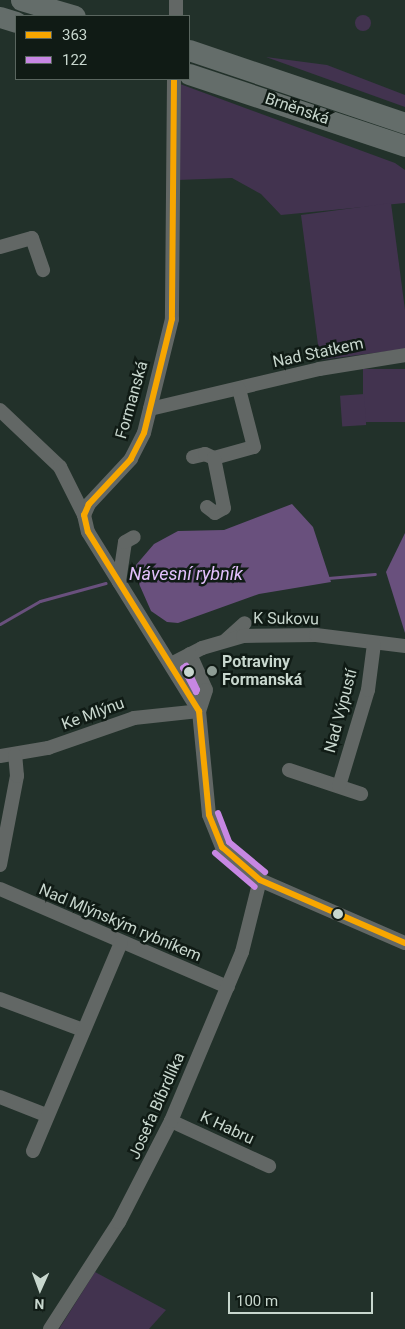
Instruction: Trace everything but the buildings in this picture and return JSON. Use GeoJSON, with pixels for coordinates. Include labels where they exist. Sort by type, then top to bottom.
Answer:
{"type":"FeatureCollection","features":[{"type":"Feature","properties":{"kind":"highway"},"geometry":{"type":"LineString","coordinates":[[21,0],[72,15]]}},
{"type":"Feature","properties":{"kind":"highway"},"geometry":{"type":"LineString","coordinates":[[0,17],[15,22]]}},
{"type":"Feature","properties":{"kind":"highway","name":"Brněnská"},"geometry":{"type":"LineString","coordinates":[[190,50],[405,122]]}},
{"type":"Feature","properties":{"kind":"highway","name":"Brněnská"},"geometry":{"type":"LineString","coordinates":[[190,74],[405,146]]}},
{"type":"Feature","properties":{"kind":"street"},"geometry":{"type":"LineString","coordinates":[[176,0],[176,15]]}},
{"type":"Feature","properties":{"kind":"street","name":"Formanská"},"geometry":{"type":"LineString","coordinates":[[84,516],[138,447],[150,409],[174,288],[174,80]]}},
{"type":"Feature","properties":{"kind":"street"},"geometry":{"type":"LineString","coordinates":[[0,247],[32,238],[43,270]]}},
{"type":"Feature","properties":{"kind":"street","name":"Nad Statkem"},"geometry":{"type":"LineString","coordinates":[[150,409],[319,369],[405,355]]}},
{"type":"Feature","properties":{"kind":"street"},"geometry":{"type":"LineString","coordinates":[[193,457],[205,454],[214,458],[254,447],[239,389]]}},
{"type":"Feature","properties":{"kind":"street"},"geometry":{"type":"LineString","coordinates":[[0,410],[60,467],[84,516],[93,542],[199,711],[215,835],[232,858],[260,880],[405,943]]}},
{"type":"Feature","properties":{"kind":"street"},"geometry":{"type":"LineString","coordinates":[[207,507],[215,513],[224,508],[214,458]]}},
{"type":"Feature","properties":{"kind":"street"},"geometry":{"type":"LineString","coordinates":[[119,582],[125,542],[134,537]]}},
{"type":"Feature","properties":{"kind":"street"},"geometry":{"type":"LineString","coordinates":[[226,640],[245,623]]}},
{"type":"Feature","properties":{"kind":"street","name":"K Sukovu"},"geometry":{"type":"LineString","coordinates":[[171,664],[190,654],[226,640],[300,635],[405,646]]}},
{"type":"Feature","properties":{"kind":"street","name":"Nad Výpustí"},"geometry":{"type":"LineString","coordinates":[[339,786],[368,690],[374,644]]}},
{"type":"Feature","properties":{"kind":"street"},"geometry":{"type":"LineString","coordinates":[[190,654],[206,690],[199,711]]}},
{"type":"Feature","properties":{"kind":"street","name":"Ke Mlýnu"},"geometry":{"type":"LineString","coordinates":[[0,756],[15,755],[110,729],[134,718],[199,711]]}},
{"type":"Feature","properties":{"kind":"street"},"geometry":{"type":"LineString","coordinates":[[0,865],[17,776],[15,755]]}},
{"type":"Feature","properties":{"kind":"street"},"geometry":{"type":"LineString","coordinates":[[289,770],[361,794]]}},
{"type":"Feature","properties":{"kind":"street","name":"Josefa Bíbrdlíka"},"geometry":{"type":"LineString","coordinates":[[50,1329],[119,1222],[171,1121],[228,987],[260,880]]}},
{"type":"Feature","properties":{"kind":"street","name":"Nad Mlýnským rybníkem"},"geometry":{"type":"LineString","coordinates":[[0,889],[121,943],[228,987]]}},
{"type":"Feature","properties":{"kind":"street"},"geometry":{"type":"LineString","coordinates":[[33,1151],[46,1115],[121,943]]}},
{"type":"Feature","properties":{"kind":"street"},"geometry":{"type":"LineString","coordinates":[[0,999],[83,1030]]}},
{"type":"Feature","properties":{"kind":"street"},"geometry":{"type":"LineString","coordinates":[[0,1097],[46,1115]]}},
{"type":"Feature","properties":{"kind":"street","name":"K Habru"},"geometry":{"type":"LineString","coordinates":[[171,1121],[269,1166]]}},
{"type":"Feature","properties":{"kind":"shaded area"},"geometry":{"type":"Polygon","coordinates":[[[363,15],[371,23],[363,31],[355,23],[363,15]]]}},
{"type":"Feature","properties":{"kind":"shaded area"},"geometry":{"type":"Polygon","coordinates":[[[266,57],[327,65],[405,95],[405,107],[266,57]]]}},
{"type":"Feature","properties":{"kind":"shaded area"},"geometry":{"type":"Polygon","coordinates":[[[180,84],[395,163],[405,170],[405,203],[281,215],[261,194],[232,178],[177,180],[180,84]]]}},
{"type":"Feature","properties":{"kind":"shaded area"},"geometry":{"type":"Polygon","coordinates":[[[391,203],[405,310],[405,349],[320,360],[301,215],[391,203]]]}},
{"type":"Feature","properties":{"kind":"shaded area"},"geometry":{"type":"Polygon","coordinates":[[[363,369],[405,369],[405,422],[363,422],[363,369]]]}},
{"type":"Feature","properties":{"kind":"shaded area"},"geometry":{"type":"Polygon","coordinates":[[[364,394],[366,425],[342,427],[340,396],[364,394]]]}},
{"type":"Feature","properties":{"kind":"shaded area"},"geometry":{"type":"Polygon","coordinates":[[[95,1272],[166,1310],[149,1329],[59,1329],[95,1272]]]}},
{"type":"Feature","properties":{"kind":"water","name":"Návesní rybník"},"geometry":{"type":"Polygon","coordinates":[[[292,504],[313,527],[331,582],[259,594],[178,623],[167,622],[151,611],[136,577],[136,565],[154,544],[178,531],[224,530],[292,504]]]}},
{"type":"Feature","properties":{"kind":"water"},"geometry":{"type":"Polygon","coordinates":[[[405,533],[405,633],[386,572],[405,533]]]}},
{"type":"Feature","properties":{"kind":"waterway"},"geometry":{"type":"LineString","coordinates":[[328,578],[375,574]]}},
{"type":"Feature","properties":{"kind":"waterway"},"geometry":{"type":"LineString","coordinates":[[0,624],[40,601],[106,583]]}},
{"type":"Feature","properties":{"kind":"transit line","name":"363"},"geometry":{"type":"LineString","coordinates":[[174,80],[172,319],[144,433],[131,459],[89,504],[84,515],[88,532],[199,711],[209,815],[222,847],[260,880],[405,943]]}},
{"type":"Feature","properties":{"kind":"transit line","name":"122"},"geometry":{"type":"LineString","coordinates":[[186,666],[197,690],[196,692],[183,668],[186,666]]}},
{"type":"Feature","properties":{"kind":"transit line","name":"122"},"geometry":{"type":"LineString","coordinates":[[218,813],[229,842],[265,872]]}},
{"type":"Feature","properties":{"kind":"transit line","name":"122"},"geometry":{"type":"LineString","coordinates":[[215,853],[255,887]]}},
{"type":"Feature","properties":{"kind":"place","name":"Potraviny Formanská"},"geometry":{"type":"Point","coordinates":[212,671]}}]}
